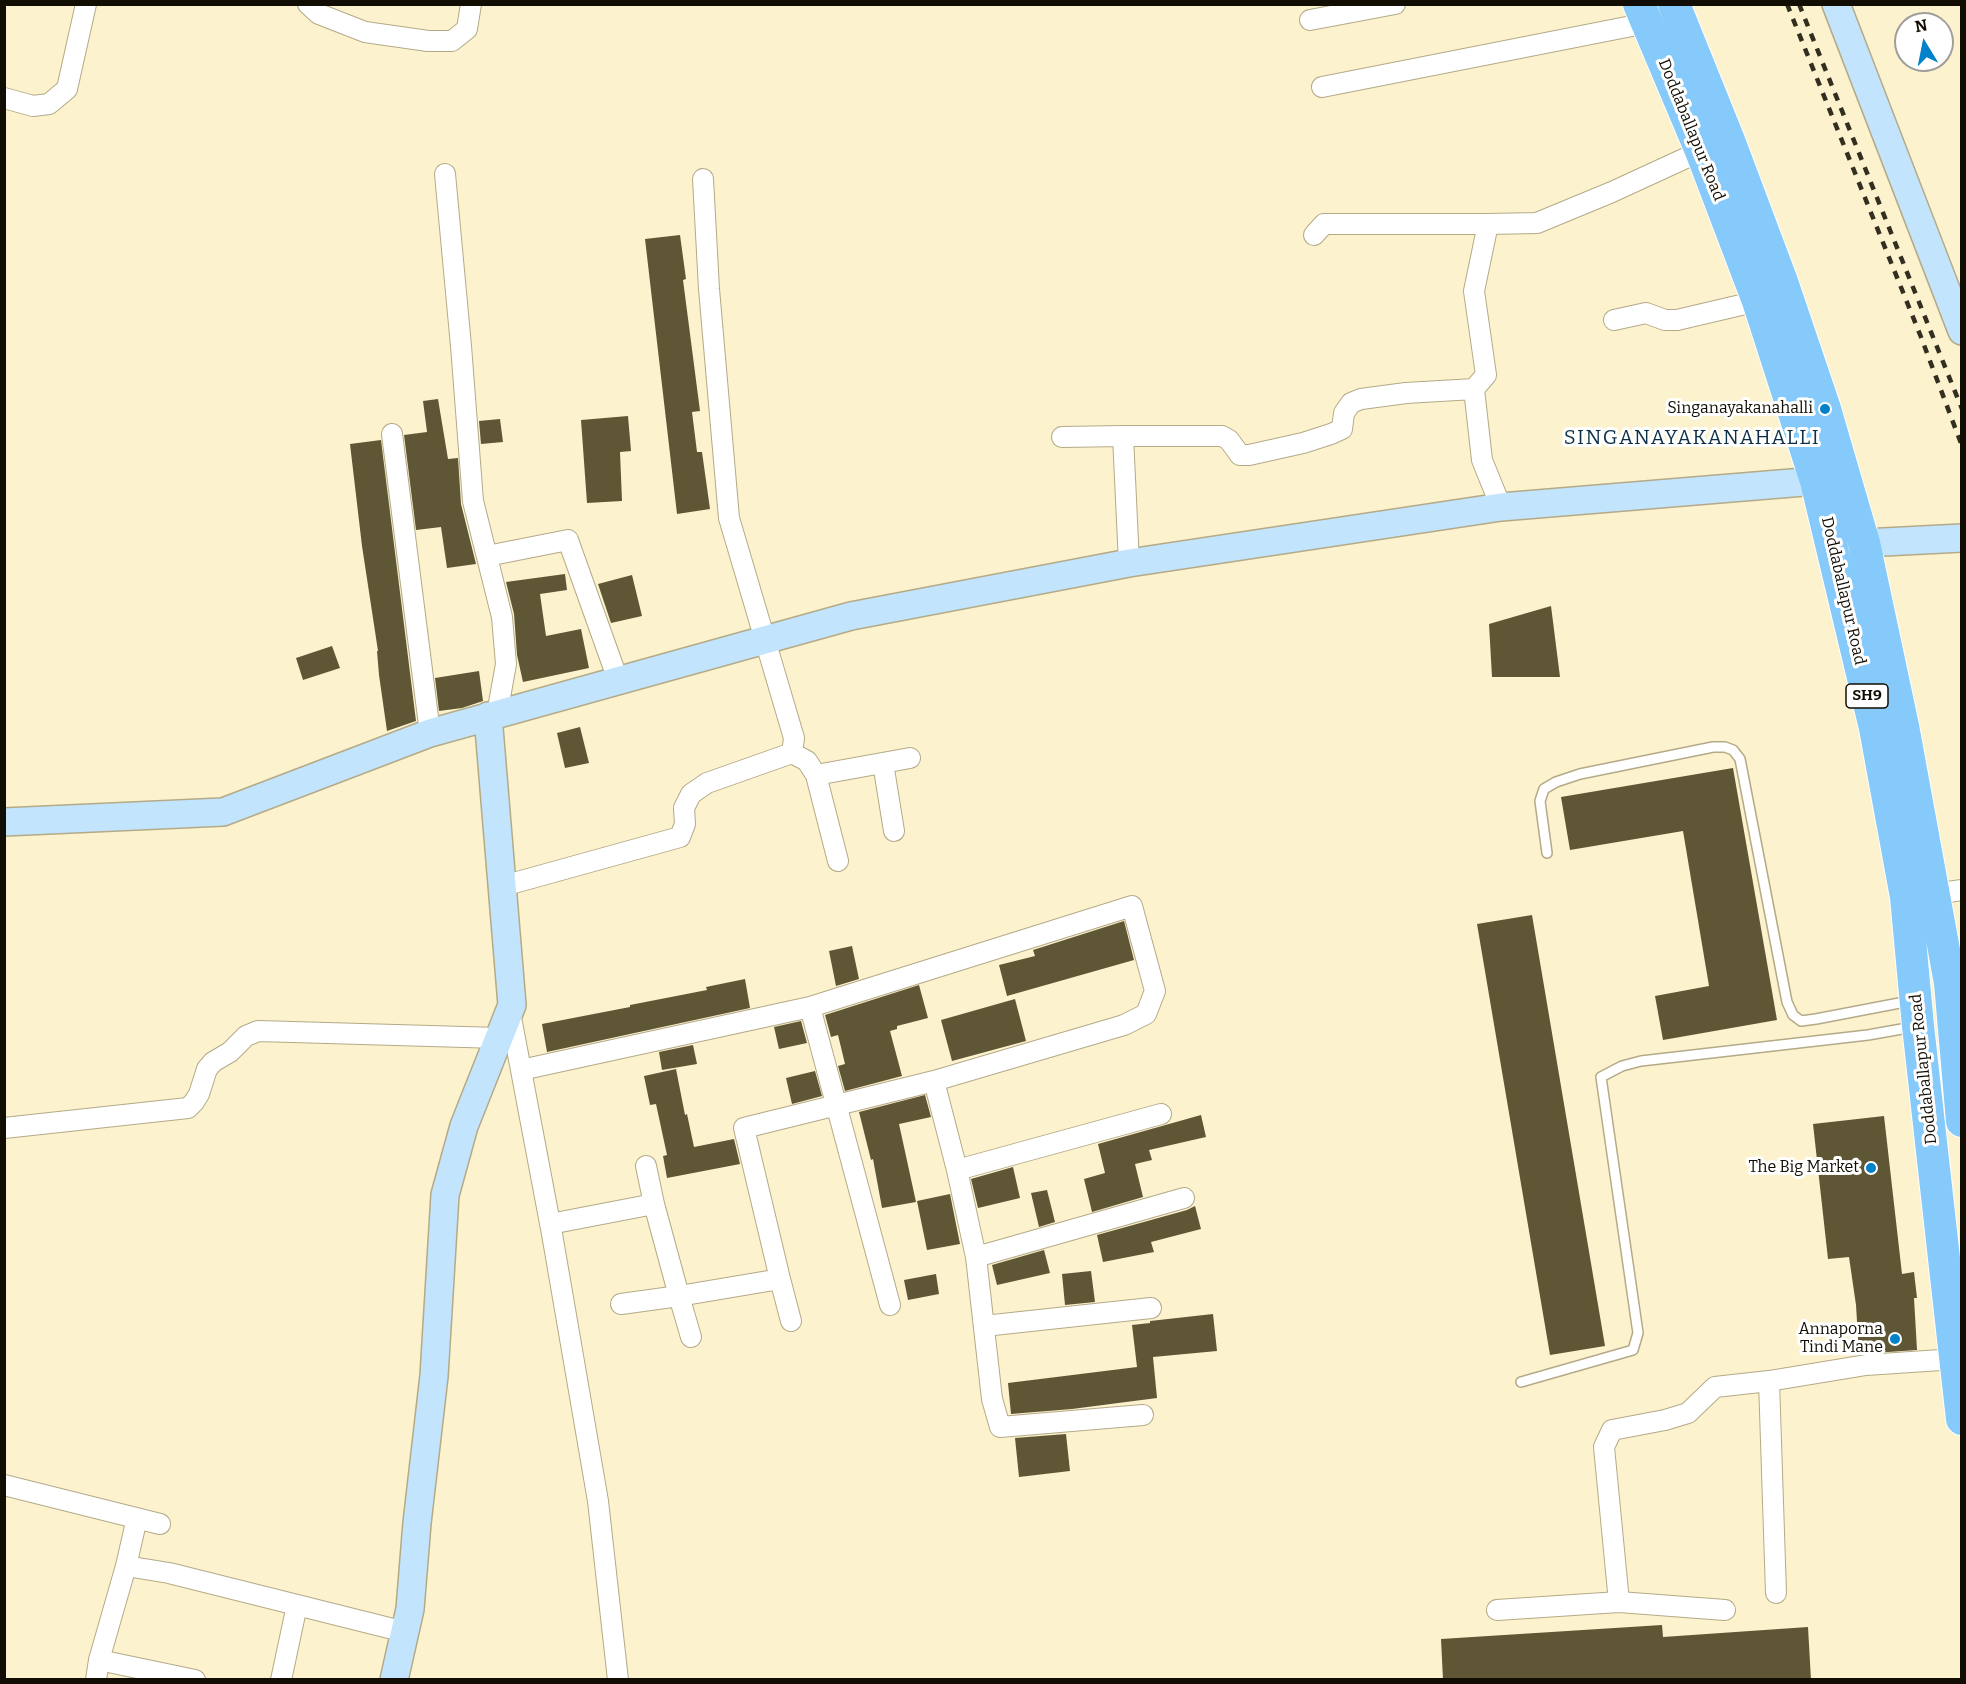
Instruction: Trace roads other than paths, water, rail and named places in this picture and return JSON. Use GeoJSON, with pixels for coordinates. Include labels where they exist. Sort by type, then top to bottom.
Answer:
{"type":"FeatureCollection","features":[{"type":"Feature","properties":{"kind":"main road","name":"Doddaballapur Road"},"geometry":{"type":"LineString","coordinates":[[1674,4],[1781,279],[1825,409],[1864,543],[1903,726],[1948,892],[1956,982],[1962,1121]]}},
{"type":"Feature","properties":{"kind":"main road"},"geometry":{"type":"LineString","coordinates":[[1836,4],[1962,331]]}},
{"type":"Feature","properties":{"kind":"main road","name":"Doddaballapur Road"},"geometry":{"type":"LineString","coordinates":[[1643,14],[1701,152],[1758,301],[1816,481],[1875,728],[1906,897],[1962,1419]]}},
{"type":"Feature","properties":{"kind":"main road"},"geometry":{"type":"LineString","coordinates":[[4,822],[223,812],[430,733],[618,680],[851,616],[1129,563],[1501,507],[1816,481]]}},
{"type":"Feature","properties":{"kind":"main road"},"geometry":{"type":"LineString","coordinates":[[1864,543],[1962,538]]}},
{"type":"Feature","properties":{"kind":"main road"},"geometry":{"type":"LineString","coordinates":[[394,1680],[410,1609],[417,1523],[434,1376],[445,1195],[464,1126],[512,1005],[492,715]]}},
{"type":"Feature","properties":{"kind":"street"},"geometry":{"type":"LineString","coordinates":[[4,98],[33,106],[49,104],[67,89],[86,4]]}},
{"type":"Feature","properties":{"kind":"street"},"geometry":{"type":"LineString","coordinates":[[308,4],[319,14],[365,32],[428,41],[452,41],[467,29],[471,4]]}},
{"type":"Feature","properties":{"kind":"street"},"geometry":{"type":"LineString","coordinates":[[1310,20],[1395,4]]}},
{"type":"Feature","properties":{"kind":"street"},"geometry":{"type":"LineString","coordinates":[[1322,87],[1643,14]]}},
{"type":"Feature","properties":{"kind":"street"},"geometry":{"type":"LineString","coordinates":[[1314,235],[1324,224],[1537,223],[1701,152]]}},
{"type":"Feature","properties":{"kind":"street"},"geometry":{"type":"LineString","coordinates":[[445,174],[473,501],[502,617],[506,664],[492,715]]}},
{"type":"Feature","properties":{"kind":"street"},"geometry":{"type":"LineString","coordinates":[[703,179],[709,289],[729,518],[794,738],[792,753]]}},
{"type":"Feature","properties":{"kind":"street"},"geometry":{"type":"LineString","coordinates":[[1062,437],[1222,436],[1229,440],[1240,455],[1249,455],[1303,443],[1342,429],[1344,413],[1351,403],[1361,399],[1406,393],[1474,389],[1486,375],[1474,291],[1488,224]]}},
{"type":"Feature","properties":{"kind":"street"},"geometry":{"type":"LineString","coordinates":[[1614,320],[1646,313],[1665,320],[1677,320],[1758,301]]}},
{"type":"Feature","properties":{"kind":"street"},"geometry":{"type":"LineString","coordinates":[[1474,389],[1482,460],[1501,507]]}},
{"type":"Feature","properties":{"kind":"street"},"geometry":{"type":"LineString","coordinates":[[392,434],[430,733]]}},
{"type":"Feature","properties":{"kind":"street"},"geometry":{"type":"LineString","coordinates":[[1123,436],[1129,563]]}},
{"type":"Feature","properties":{"kind":"street"},"geometry":{"type":"LineString","coordinates":[[487,556],[568,540],[618,680]]}},
{"type":"Feature","properties":{"kind":"street"},"geometry":{"type":"LineString","coordinates":[[503,886],[680,837],[686,824],[684,808],[691,794],[707,783],[792,753],[807,761],[816,775],[837,861]]}},
{"type":"Feature","properties":{"kind":"street"},"geometry":{"type":"LineString","coordinates":[[816,775],[910,758]]}},
{"type":"Feature","properties":{"kind":"street"},"geometry":{"type":"LineString","coordinates":[[883,763],[894,831]]}},
{"type":"Feature","properties":{"kind":"street"},"geometry":{"type":"LineString","coordinates":[[521,1070],[810,1007],[1132,906],[1155,991],[1146,1014],[1124,1026],[934,1081],[744,1128],[791,1321]]}},
{"type":"Feature","properties":{"kind":"street"},"geometry":{"type":"LineString","coordinates":[[810,1007],[890,1305]]}},
{"type":"Feature","properties":{"kind":"street"},"geometry":{"type":"LineString","coordinates":[[510,1012],[550,1224],[598,1501],[618,1680]]}},
{"type":"Feature","properties":{"kind":"street"},"geometry":{"type":"LineString","coordinates":[[4,1128],[188,1108],[199,1094],[204,1076],[213,1062],[230,1052],[246,1036],[258,1031],[499,1038]]}},
{"type":"Feature","properties":{"kind":"street"},"geometry":{"type":"LineString","coordinates":[[934,1081],[976,1257],[992,1399],[1000,1427],[1143,1415]]}},
{"type":"Feature","properties":{"kind":"street"},"geometry":{"type":"LineString","coordinates":[[957,1170],[1161,1114]]}},
{"type":"Feature","properties":{"kind":"street"},"geometry":{"type":"LineString","coordinates":[[646,1166],[654,1204],[691,1337]]}},
{"type":"Feature","properties":{"kind":"street"},"geometry":{"type":"LineString","coordinates":[[976,1257],[1184,1198]]}},
{"type":"Feature","properties":{"kind":"street"},"geometry":{"type":"LineString","coordinates":[[550,1224],[654,1204]]}},
{"type":"Feature","properties":{"kind":"street"},"geometry":{"type":"LineString","coordinates":[[621,1304],[780,1279]]}},
{"type":"Feature","properties":{"kind":"street"},"geometry":{"type":"LineString","coordinates":[[984,1326],[1151,1308]]}},
{"type":"Feature","properties":{"kind":"street"},"geometry":{"type":"LineString","coordinates":[[1619,1602],[1604,1447],[1612,1430],[1665,1420],[1688,1413],[1715,1387],[1769,1381],[1866,1365],[1956,1359]]}},
{"type":"Feature","properties":{"kind":"street"},"geometry":{"type":"LineString","coordinates":[[1769,1381],[1776,1593]]}},
{"type":"Feature","properties":{"kind":"street"},"geometry":{"type":"LineString","coordinates":[[4,1485],[160,1524]]}},
{"type":"Feature","properties":{"kind":"street"},"geometry":{"type":"LineString","coordinates":[[96,1680],[99,1660],[137,1518]]}},
{"type":"Feature","properties":{"kind":"street"},"geometry":{"type":"LineString","coordinates":[[126,1566],[168,1573],[405,1632]]}},
{"type":"Feature","properties":{"kind":"street"},"geometry":{"type":"LineString","coordinates":[[1497,1610],[1619,1602],[1725,1610]]}},
{"type":"Feature","properties":{"kind":"street"},"geometry":{"type":"LineString","coordinates":[[281,1680],[297,1605]]}},
{"type":"Feature","properties":{"kind":"street"},"geometry":{"type":"LineString","coordinates":[[99,1660],[195,1680]]}},
{"type":"Feature","properties":{"kind":"lane"},"geometry":{"type":"LineString","coordinates":[[1547,853],[1540,801],[1544,789],[1556,782],[1580,774],[1702,749],[1725,747],[1733,750],[1740,759],[1787,1002],[1793,1015],[1801,1021],[1917,1012]]}},
{"type":"Feature","properties":{"kind":"lane"},"geometry":{"type":"LineString","coordinates":[[1521,1382],[1633,1350],[1638,1333],[1601,1077],[1622,1066],[1641,1060],[1868,1035],[1917,1012]]}},
{"type":"Feature","properties":{"kind":"railway"},"geometry":{"type":"LineString","coordinates":[[1787,4],[1921,337],[1962,446]]}},
{"type":"Feature","properties":{"kind":"railway"},"geometry":{"type":"LineString","coordinates":[[1799,4],[1962,409]]}},
{"type":"Feature","properties":{"kind":"place","name":"Singanayakanahalli"},"geometry":{"type":"Point","coordinates":[1825,409]}},
{"type":"Feature","properties":{"kind":"place","name":"The Big Market"},"geometry":{"type":"Point","coordinates":[1871,1168]}},
{"type":"Feature","properties":{"kind":"place","name":"Annaporna Tindi Mane"},"geometry":{"type":"Point","coordinates":[1895,1339]}},
{"type":"Feature","properties":{"kind":"district","name":"SINGANAYAKANAHALLI"},"geometry":{"type":"Point","coordinates":[1692,438]}}]}
